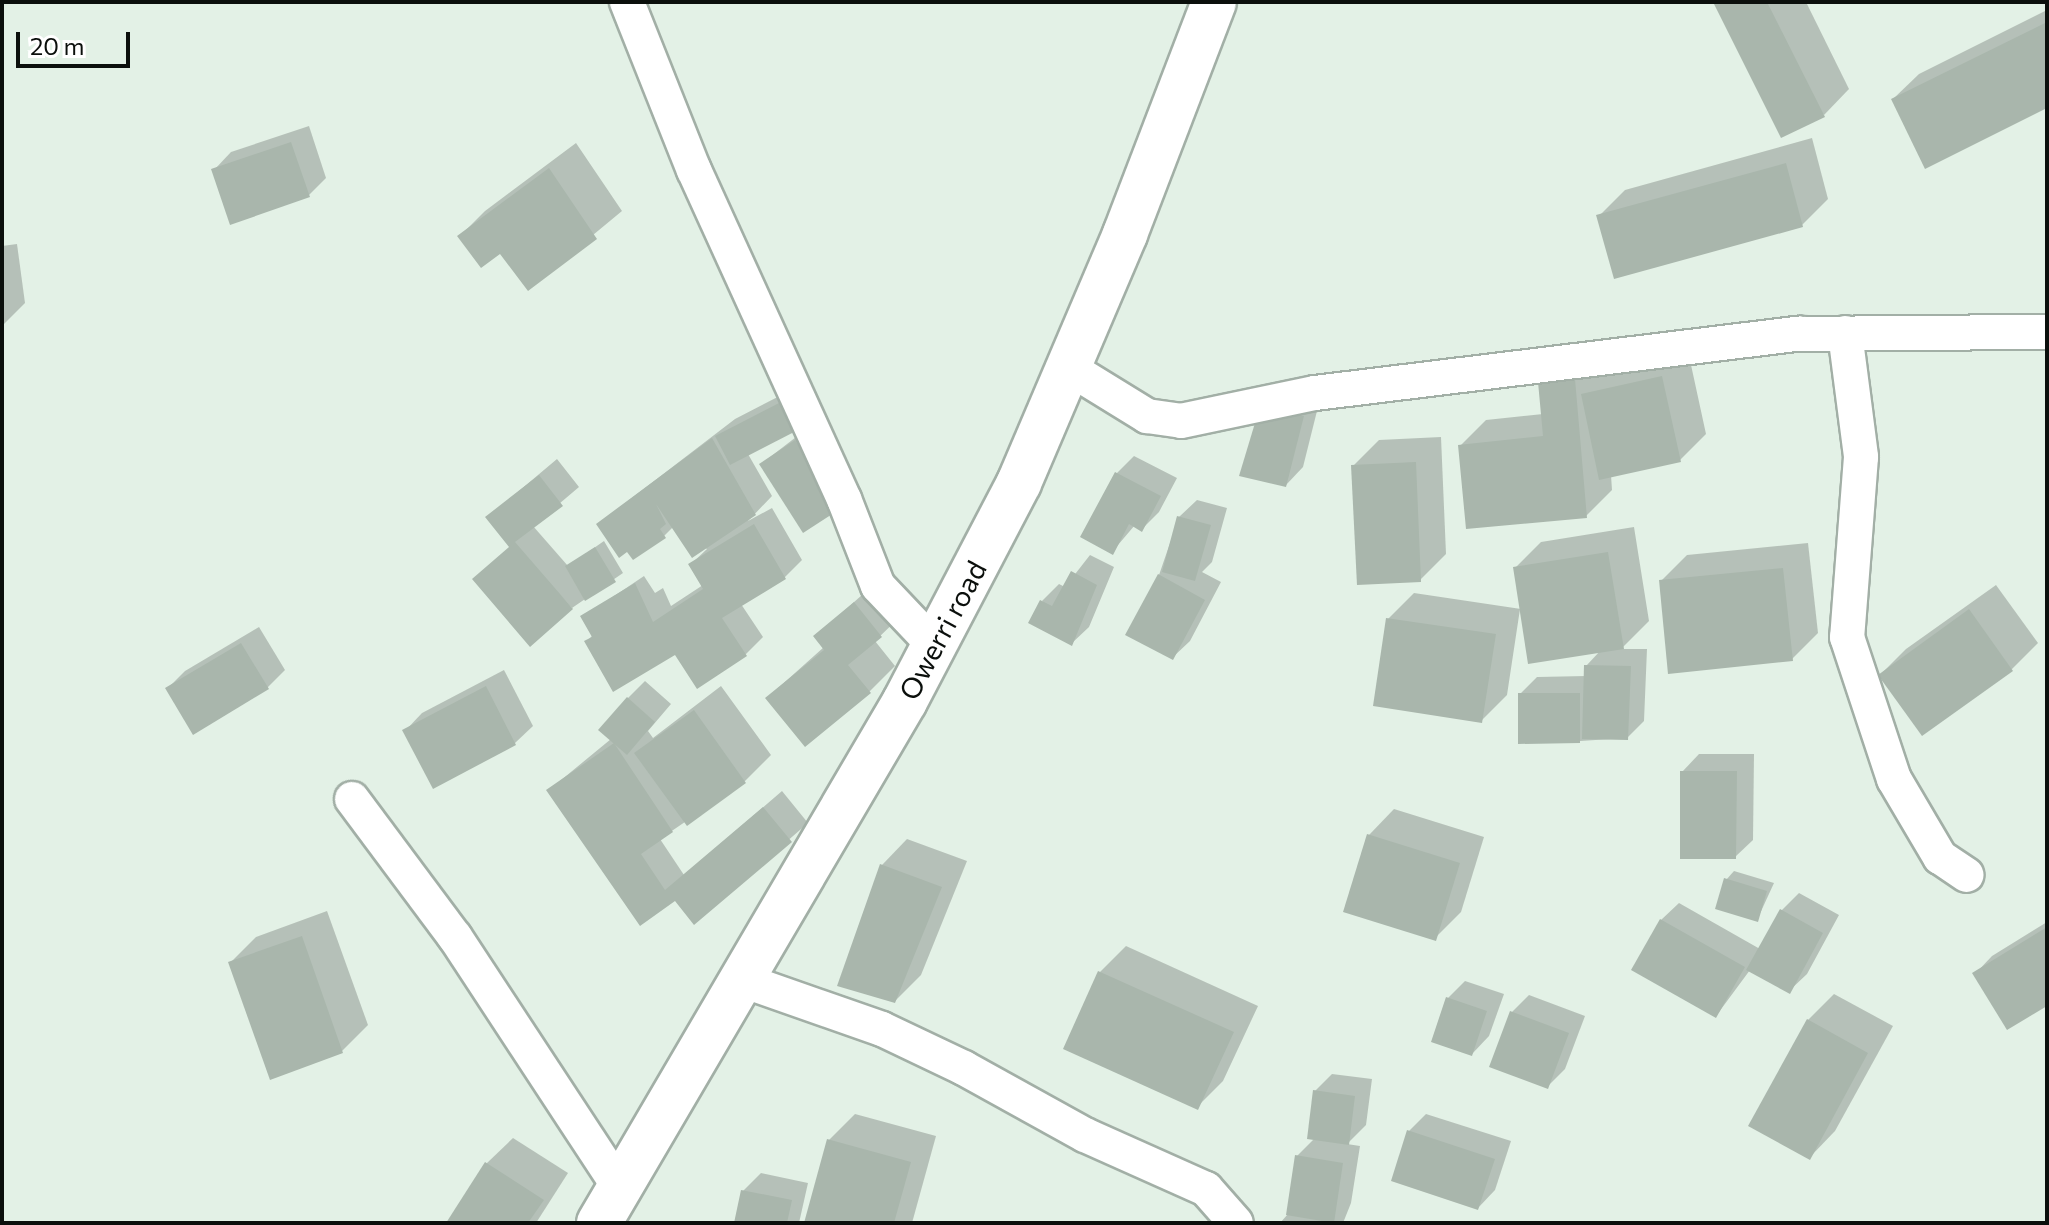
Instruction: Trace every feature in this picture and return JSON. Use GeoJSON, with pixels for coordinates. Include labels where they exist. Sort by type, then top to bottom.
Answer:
{"type":"FeatureCollection","features":[{"type":"Feature","properties":{"kind":"main road","name":"Owerri road"},"geometry":{"type":"LineString","coordinates":[[610,1206],[934,645],[1019,483],[1069,368],[1214,2]]}},
{"type":"Feature","properties":{"kind":"street"},"geometry":{"type":"LineString","coordinates":[[627,2],[694,170],[844,499],[878,586],[934,645]]}},
{"type":"Feature","properties":{"kind":"street"},"geometry":{"type":"LineString","coordinates":[[1069,368],[1147,416],[1181,421],[1401,381],[1845,333],[2047,332]]}},
{"type":"Feature","properties":{"kind":"street"},"geometry":{"type":"LineString","coordinates":[[1845,333],[1861,457],[1847,637],[1894,779],[1940,857],[1967,875]]}},
{"type":"Feature","properties":{"kind":"street"},"geometry":{"type":"LineString","coordinates":[[352,799],[455,937],[610,1206]]}},
{"type":"Feature","properties":{"kind":"street"},"geometry":{"type":"LineString","coordinates":[[742,980],[882,1029],[964,1068],[1098,1142],[1206,1189],[1236,1223]]}},
{"type":"Feature","properties":{"kind":"building"},"geometry":{"type":"Polygon","coordinates":[[[1713,2],[1767,2],[1825,117],[1781,138],[1713,2]]]}},
{"type":"Feature","properties":{"kind":"building"},"geometry":{"type":"Polygon","coordinates":[[[2047,22],[2047,108],[1925,169],[1891,99],[2047,22]]]}},
{"type":"Feature","properties":{"kind":"building"},"geometry":{"type":"Polygon","coordinates":[[[291,142],[310,197],[230,225],[211,169],[291,142]]]}},
{"type":"Feature","properties":{"kind":"building"},"geometry":{"type":"Polygon","coordinates":[[[1786,163],[1803,227],[1614,279],[1596,215],[1786,163]]]}},
{"type":"Feature","properties":{"kind":"building"},"geometry":{"type":"Polygon","coordinates":[[[549,168],[597,239],[528,291],[500,254],[481,268],[457,236],[549,168]]]}},
{"type":"Feature","properties":{"kind":"building"},"geometry":{"type":"Polygon","coordinates":[[[1662,376],[1681,462],[1599,480],[1581,394],[1662,376]]]}},
{"type":"Feature","properties":{"kind":"building"},"geometry":{"type":"Polygon","coordinates":[[[1575,379],[1587,518],[1466,529],[1458,445],[1543,436],[1538,382],[1575,379]]]}},
{"type":"Feature","properties":{"kind":"building"},"geometry":{"type":"Polygon","coordinates":[[[783,401],[798,430],[730,465],[715,436],[783,401]]]}},
{"type":"Feature","properties":{"kind":"building"},"geometry":{"type":"Polygon","coordinates":[[[1258,413],[1304,416],[1286,487],[1239,476],[1258,413]]]}},
{"type":"Feature","properties":{"kind":"building"},"geometry":{"type":"Polygon","coordinates":[[[712,438],[756,515],[692,558],[656,504],[666,524],[660,529],[666,538],[633,560],[627,552],[619,558],[596,524],[712,438]]]}},
{"type":"Feature","properties":{"kind":"building"},"geometry":{"type":"Polygon","coordinates":[[[795,440],[840,509],[803,533],[759,464],[795,440]]]}},
{"type":"Feature","properties":{"kind":"building"},"geometry":{"type":"Polygon","coordinates":[[[1416,462],[1421,582],[1357,585],[1351,465],[1416,462]]]}},
{"type":"Feature","properties":{"kind":"building"},"geometry":{"type":"Polygon","coordinates":[[[1115,472],[1161,496],[1142,532],[1129,524],[1113,555],[1080,537],[1115,472]]]}},
{"type":"Feature","properties":{"kind":"building"},"geometry":{"type":"Polygon","coordinates":[[[539,475],[563,506],[515,542],[573,609],[530,647],[472,579],[509,547],[485,517],[539,475]]]}},
{"type":"Feature","properties":{"kind":"building"},"geometry":{"type":"Polygon","coordinates":[[[1177,516],[1211,525],[1195,581],[1162,572],[1177,516]]]}},
{"type":"Feature","properties":{"kind":"building"},"geometry":{"type":"Polygon","coordinates":[[[754,524],[786,579],[722,618],[747,656],[697,689],[675,655],[613,692],[584,641],[592,637],[580,616],[635,583],[653,622],[703,589],[688,564],[754,524]]]}},
{"type":"Feature","properties":{"kind":"building"},"geometry":{"type":"Polygon","coordinates":[[[595,547],[616,582],[585,601],[565,566],[595,547]]]}},
{"type":"Feature","properties":{"kind":"building"},"geometry":{"type":"Polygon","coordinates":[[[1608,552],[1624,649],[1528,664],[1513,567],[1608,552]]]}},
{"type":"Feature","properties":{"kind":"building"},"geometry":{"type":"Polygon","coordinates":[[[1783,568],[1793,661],[1668,674],[1659,580],[1783,568]]]}},
{"type":"Feature","properties":{"kind":"building"},"geometry":{"type":"Polygon","coordinates":[[[1071,571],[1097,585],[1072,646],[1028,623],[1040,600],[1052,606],[1071,571]]]}},
{"type":"Feature","properties":{"kind":"building"},"geometry":{"type":"Polygon","coordinates":[[[1158,574],[1205,600],[1173,660],[1125,635],[1158,574]]]}},
{"type":"Feature","properties":{"kind":"building"},"geometry":{"type":"Polygon","coordinates":[[[854,602],[882,637],[848,665],[871,693],[805,747],[765,698],[824,650],[813,636],[854,602]]]}},
{"type":"Feature","properties":{"kind":"building"},"geometry":{"type":"Polygon","coordinates":[[[1969,609],[2013,671],[1922,736],[1878,675],[1969,609]]]}},
{"type":"Feature","properties":{"kind":"building"},"geometry":{"type":"Polygon","coordinates":[[[1386,618],[1496,634],[1482,723],[1373,706],[1386,618]]]}},
{"type":"Feature","properties":{"kind":"building"},"geometry":{"type":"Polygon","coordinates":[[[241,643],[269,689],[193,735],[165,688],[241,643]]]}},
{"type":"Feature","properties":{"kind":"building"},"geometry":{"type":"Polygon","coordinates":[[[1584,665],[1631,666],[1628,740],[1582,739],[1584,665]]]}},
{"type":"Feature","properties":{"kind":"building"},"geometry":{"type":"Polygon","coordinates":[[[486,686],[516,745],[433,789],[402,730],[486,686]]]}},
{"type":"Feature","properties":{"kind":"building"},"geometry":{"type":"Polygon","coordinates":[[[1518,693],[1580,693],[1580,743],[1518,744],[1518,693]]]}},
{"type":"Feature","properties":{"kind":"building"},"geometry":{"type":"Polygon","coordinates":[[[627,697],[655,722],[627,755],[598,730],[627,697]]]}},
{"type":"Feature","properties":{"kind":"building"},"geometry":{"type":"Polygon","coordinates":[[[694,710],[746,783],[687,826],[634,753],[694,710]]]}},
{"type":"Feature","properties":{"kind":"building"},"geometry":{"type":"Polygon","coordinates":[[[614,743],[673,832],[641,854],[665,890],[763,807],[792,842],[694,925],[675,901],[640,926],[546,790],[614,743]]]}},
{"type":"Feature","properties":{"kind":"building"},"geometry":{"type":"Polygon","coordinates":[[[1680,771],[1737,771],[1736,859],[1680,859],[1680,771]]]}},
{"type":"Feature","properties":{"kind":"building"},"geometry":{"type":"Polygon","coordinates":[[[1367,834],[1460,863],[1436,941],[1343,912],[1367,834]]]}},
{"type":"Feature","properties":{"kind":"building"},"geometry":{"type":"Polygon","coordinates":[[[880,864],[942,887],[895,1003],[837,986],[880,864]]]}},
{"type":"Feature","properties":{"kind":"building"},"geometry":{"type":"Polygon","coordinates":[[[1724,878],[1767,891],[1758,922],[1715,909],[1724,878]]]}},
{"type":"Feature","properties":{"kind":"building"},"geometry":{"type":"Polygon","coordinates":[[[1780,909],[1823,933],[1790,994],[1746,970],[1780,909]]]}},
{"type":"Feature","properties":{"kind":"building"},"geometry":{"type":"Polygon","coordinates":[[[1660,919],[1745,967],[1716,1018],[1631,970],[1660,919]]]}},
{"type":"Feature","properties":{"kind":"building"},"geometry":{"type":"Polygon","coordinates":[[[2047,927],[2047,1006],[2007,1030],[1972,973],[2047,927]]]}},
{"type":"Feature","properties":{"kind":"building"},"geometry":{"type":"Polygon","coordinates":[[[302,936],[343,1053],[270,1080],[228,962],[302,936]]]}},
{"type":"Feature","properties":{"kind":"building"},"geometry":{"type":"Polygon","coordinates":[[[1098,971],[1234,1032],[1198,1110],[1063,1049],[1098,971]]]}},
{"type":"Feature","properties":{"kind":"building"},"geometry":{"type":"Polygon","coordinates":[[[1446,997],[1487,1011],[1472,1056],[1431,1042],[1446,997]]]}},
{"type":"Feature","properties":{"kind":"building"},"geometry":{"type":"Polygon","coordinates":[[[1510,1011],[1569,1033],[1548,1089],[1489,1067],[1510,1011]]]}},
{"type":"Feature","properties":{"kind":"building"},"geometry":{"type":"Polygon","coordinates":[[[1807,1019],[1868,1053],[1810,1160],[1748,1126],[1807,1019]]]}},
{"type":"Feature","properties":{"kind":"building"},"geometry":{"type":"Polygon","coordinates":[[[1313,1090],[1355,1096],[1349,1145],[1307,1139],[1313,1090]]]}},
{"type":"Feature","properties":{"kind":"building"},"geometry":{"type":"Polygon","coordinates":[[[1407,1130],[1495,1159],[1478,1210],[1391,1181],[1407,1130]]]}},
{"type":"Feature","properties":{"kind":"building"},"geometry":{"type":"Polygon","coordinates":[[[827,1139],[911,1162],[894,1223],[804,1223],[827,1139]]]}},
{"type":"Feature","properties":{"kind":"building"},"geometry":{"type":"Polygon","coordinates":[[[1295,1155],[1343,1163],[1334,1223],[1286,1215],[1295,1155]]]}},
{"type":"Feature","properties":{"kind":"building"},"geometry":{"type":"Polygon","coordinates":[[[485,1162],[544,1200],[528,1223],[446,1223],[485,1162]]]}},
{"type":"Feature","properties":{"kind":"building"},"geometry":{"type":"Polygon","coordinates":[[[741,1190],[792,1200],[787,1223],[734,1223],[741,1190]]]}}]}
